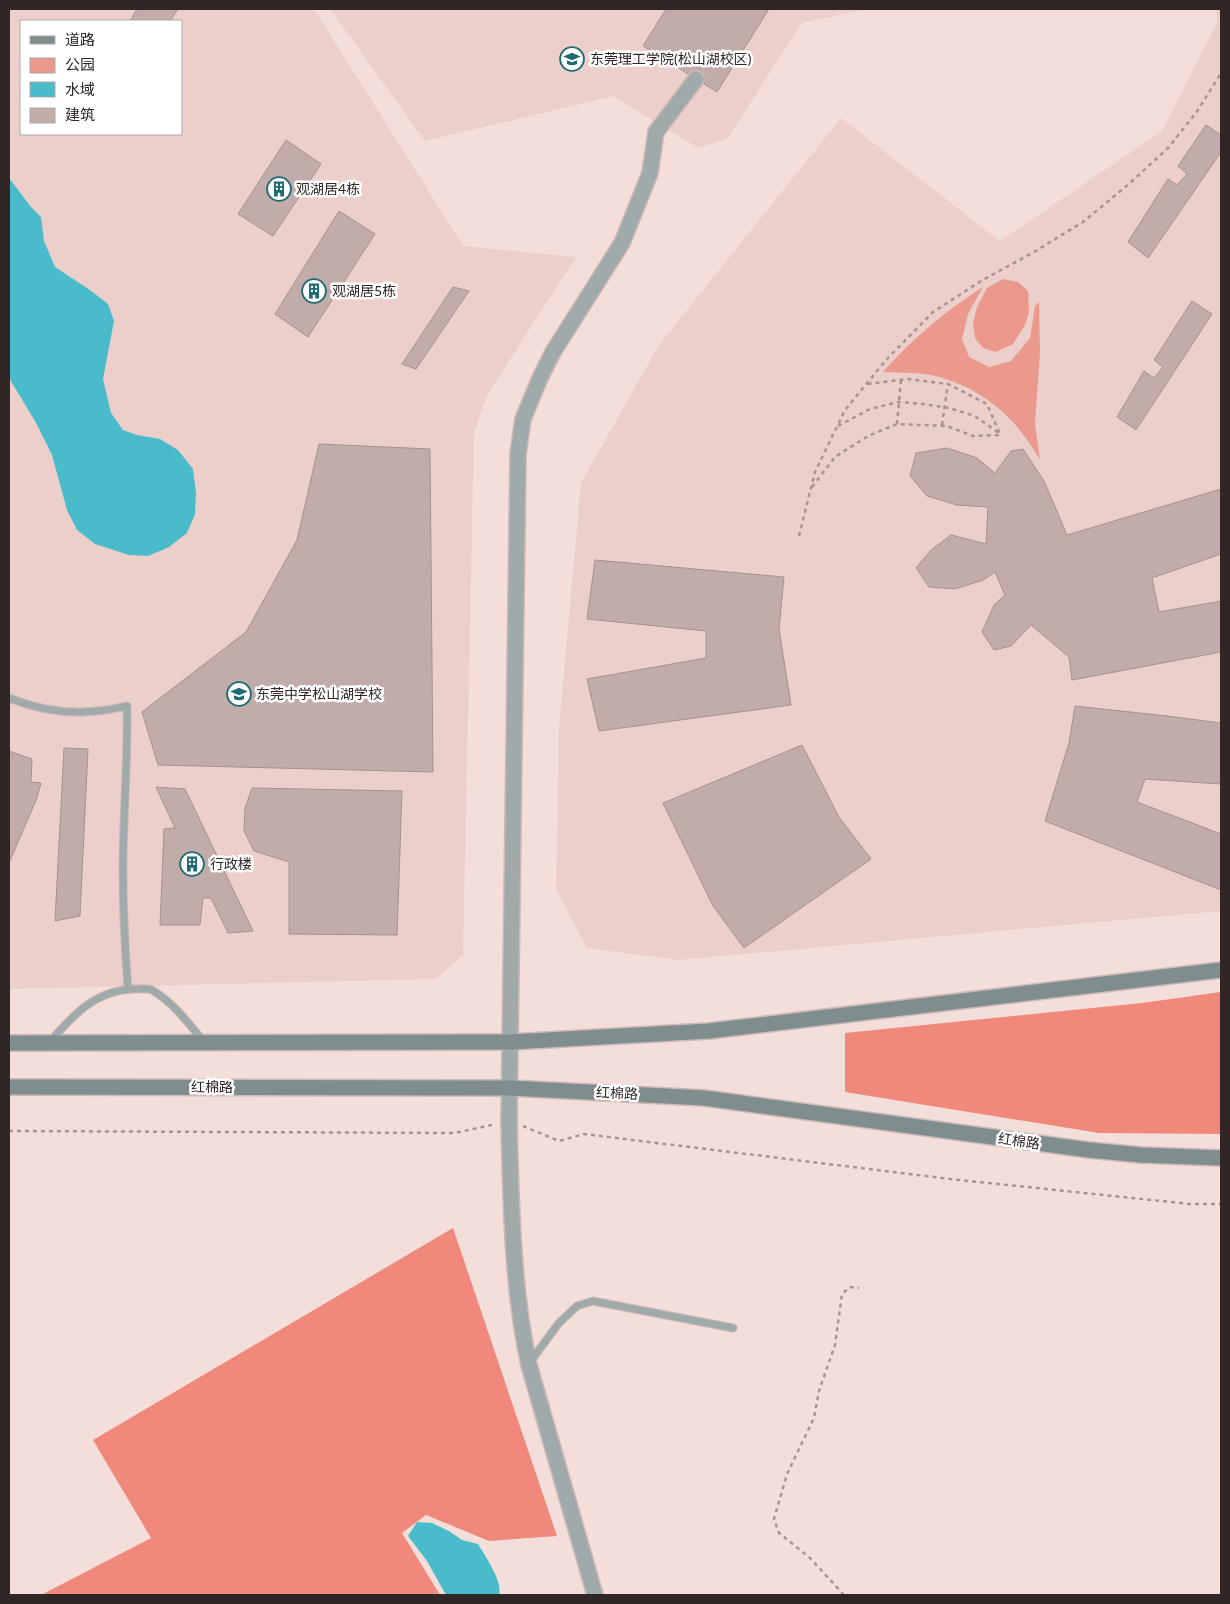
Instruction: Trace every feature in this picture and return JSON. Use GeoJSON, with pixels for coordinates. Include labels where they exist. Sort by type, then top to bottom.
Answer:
{"type":"FeatureCollection","features":[{"type":"Feature","properties":{"kind":"main road"},"geometry":{"type":"LineString","coordinates":[[9,1043],[511,1042],[709,1031],[1221,970]]}},
{"type":"Feature","properties":{"kind":"main road","name":"红棉路"},"geometry":{"type":"LineString","coordinates":[[9,1087],[510,1088],[704,1098],[1089,1150],[1141,1155],[1221,1158]]}},
{"type":"Feature","properties":{"kind":"street"},"geometry":{"type":"LineString","coordinates":[[595,1595],[529,1365],[521,1328],[511,1196],[509,1121],[518,454],[523,419],[540,378],[553,352],[622,243],[650,173],[656,132],[696,79]]}},
{"type":"Feature","properties":{"kind":"lane"},"geometry":{"type":"LineString","coordinates":[[9,698],[25,705],[62,711],[96,711],[127,706],[128,733],[123,870],[124,938],[128,989]]}},
{"type":"Feature","properties":{"kind":"lane"},"geometry":{"type":"LineString","coordinates":[[49,1043],[69,1019],[96,998],[128,989],[150,989],[175,1007],[204,1042]]}},
{"type":"Feature","properties":{"kind":"lane"},"geometry":{"type":"LineString","coordinates":[[529,1365],[558,1323],[577,1306],[593,1302],[733,1328]]}},
{"type":"Feature","properties":{"kind":"path"},"geometry":{"type":"LineString","coordinates":[[799,536],[815,472],[837,426],[845,410],[886,360],[933,312],[981,281],[1083,222],[1129,184],[1169,147],[1198,110],[1221,73]]}},
{"type":"Feature","properties":{"kind":"path"},"geometry":{"type":"LineString","coordinates":[[865,385],[908,379],[948,384],[987,404],[1000,434]]}},
{"type":"Feature","properties":{"kind":"path"},"geometry":{"type":"LineString","coordinates":[[897,424],[901,380]]}},
{"type":"Feature","properties":{"kind":"path"},"geometry":{"type":"LineString","coordinates":[[942,426],[948,384]]}},
{"type":"Feature","properties":{"kind":"path"},"geometry":{"type":"LineString","coordinates":[[837,426],[870,408],[898,402],[945,407],[975,416],[1000,434]]}},
{"type":"Feature","properties":{"kind":"path"},"geometry":{"type":"LineString","coordinates":[[812,487],[835,457],[868,436],[897,424],[947,426],[973,436],[1000,434]]}},
{"type":"Feature","properties":{"kind":"path"},"geometry":{"type":"LineString","coordinates":[[9,1131],[455,1132],[509,1121],[558,1141],[584,1134],[950,1179],[1190,1204],[1221,1204]]}},
{"type":"Feature","properties":{"kind":"path"},"geometry":{"type":"LineString","coordinates":[[844,1595],[810,1558],[778,1533],[774,1520],[788,1474],[814,1418],[819,1391],[835,1345],[842,1294],[850,1287],[859,1288]]}},
{"type":"Feature","properties":{"kind":"shaded area","name":"东莞中学松山湖学校"},"geometry":{"type":"Polygon","coordinates":[[[9,9],[314,9],[463,246],[576,257],[487,395],[474,433],[463,955],[436,979],[9,989],[9,9]]]}},
{"type":"Feature","properties":{"kind":"shaded area","name":"东莞理工学院(松山湖校区)"},"geometry":{"type":"Polygon","coordinates":[[[330,9],[866,9],[802,23],[727,139],[698,148],[613,96],[425,141],[330,9]]]}},
{"type":"Feature","properties":{"kind":"shaded area"},"geometry":{"type":"Polygon","coordinates":[[[1217,9],[1221,9],[1221,911],[678,960],[587,948],[556,889],[559,727],[581,483],[659,345],[841,118],[1000,241],[1162,131],[1217,23],[1217,9]]]}},
{"type":"Feature","properties":{"kind":"shaded area"},"geometry":{"type":"Polygon","coordinates":[[[1221,992],[1221,1134],[1099,1133],[845,1092],[845,1033],[1142,1003],[1221,992]]]}},
{"type":"Feature","properties":{"kind":"shaded area"},"geometry":{"type":"Polygon","coordinates":[[[453,1228],[557,1536],[489,1541],[426,1515],[402,1533],[440,1595],[41,1595],[151,1538],[93,1440],[453,1228]]]}},
{"type":"Feature","properties":{"kind":"green space"},"geometry":{"type":"Polygon","coordinates":[[[1003,279],[1018,282],[1028,291],[1029,312],[1025,325],[1013,344],[996,352],[983,348],[975,338],[973,324],[977,307],[987,288],[1003,279]]]}},
{"type":"Feature","properties":{"kind":"green space"},"geometry":{"type":"Polygon","coordinates":[[[983,287],[968,314],[962,339],[969,357],[989,367],[1011,361],[1030,338],[1035,306],[1039,302],[1040,353],[1035,424],[1040,460],[1026,438],[1010,419],[992,403],[970,389],[935,376],[918,373],[883,372],[930,326],[983,287]]]}},
{"type":"Feature","properties":{"kind":"water"},"geometry":{"type":"Polygon","coordinates":[[[9,178],[41,217],[44,241],[55,267],[108,304],[114,321],[103,379],[111,413],[123,430],[137,435],[160,439],[178,450],[193,469],[196,493],[195,514],[187,533],[169,547],[148,556],[129,555],[95,544],[77,530],[67,510],[52,455],[35,421],[9,378],[9,178]]]}},
{"type":"Feature","properties":{"kind":"water"},"geometry":{"type":"Polygon","coordinates":[[[417,1522],[432,1523],[462,1540],[478,1544],[496,1576],[500,1589],[499,1595],[446,1595],[427,1561],[408,1536],[417,1522]]]}},
{"type":"Feature","properties":{"kind":"building"},"geometry":{"type":"Polygon","coordinates":[[[137,9],[178,9],[171,20],[131,20],[137,9]]]}},
{"type":"Feature","properties":{"kind":"building"},"geometry":{"type":"Polygon","coordinates":[[[666,9],[769,9],[717,92],[643,46],[666,9]]]}},
{"type":"Feature","properties":{"kind":"building"},"geometry":{"type":"Polygon","coordinates":[[[1206,125],[1221,135],[1221,152],[1148,258],[1128,242],[1168,179],[1177,185],[1187,174],[1178,166],[1206,125]]]}},
{"type":"Feature","properties":{"kind":"building","name":"观湖居4栋"},"geometry":{"type":"Polygon","coordinates":[[[286,140],[321,164],[273,236],[238,214],[286,140]]]}},
{"type":"Feature","properties":{"kind":"building","name":"观湖居5栋"},"geometry":{"type":"Polygon","coordinates":[[[339,211],[375,234],[308,337],[275,314],[339,211]]]}},
{"type":"Feature","properties":{"kind":"building"},"geometry":{"type":"Polygon","coordinates":[[[453,287],[469,291],[416,369],[402,364],[453,287]]]}},
{"type":"Feature","properties":{"kind":"building"},"geometry":{"type":"Polygon","coordinates":[[[1192,301],[1212,314],[1136,430],[1117,417],[1144,371],[1154,378],[1163,367],[1154,360],[1192,301]]]}},
{"type":"Feature","properties":{"kind":"building"},"geometry":{"type":"Polygon","coordinates":[[[319,444],[430,449],[433,772],[158,765],[142,712],[246,632],[297,540],[319,444]]]}},
{"type":"Feature","properties":{"kind":"building"},"geometry":{"type":"Polygon","coordinates":[[[947,448],[977,458],[995,473],[1011,451],[1023,449],[1044,481],[1067,535],[1221,489],[1221,554],[1152,578],[1159,612],[1221,601],[1221,652],[1072,680],[1069,657],[1031,625],[1011,646],[994,650],[982,632],[994,605],[1005,595],[995,572],[983,580],[955,589],[929,587],[916,568],[930,551],[951,535],[986,544],[988,507],[957,505],[927,496],[910,476],[916,453],[947,448]]]}},
{"type":"Feature","properties":{"kind":"building"},"geometry":{"type":"Polygon","coordinates":[[[595,560],[784,577],[779,629],[791,705],[599,731],[587,679],[706,658],[706,631],[587,619],[595,560]]]}},
{"type":"Feature","properties":{"kind":"building"},"geometry":{"type":"Polygon","coordinates":[[[1075,706],[1221,723],[1221,784],[1145,779],[1137,802],[1221,834],[1221,890],[1045,821],[1069,743],[1075,706]]]}},
{"type":"Feature","properties":{"kind":"building"},"geometry":{"type":"Polygon","coordinates":[[[802,745],[839,817],[871,859],[744,948],[713,906],[663,803],[802,745]]]}},
{"type":"Feature","properties":{"kind":"building"},"geometry":{"type":"Polygon","coordinates":[[[64,748],[88,749],[80,916],[55,921],[64,748]]]}},
{"type":"Feature","properties":{"kind":"building"},"geometry":{"type":"Polygon","coordinates":[[[9,751],[32,759],[31,782],[41,783],[37,798],[9,863],[9,751]]]}},
{"type":"Feature","properties":{"kind":"building","name":"行政楼"},"geometry":{"type":"Polygon","coordinates":[[[156,787],[185,789],[253,931],[228,933],[211,898],[203,898],[200,925],[160,925],[164,829],[175,828],[156,787]]]}},
{"type":"Feature","properties":{"kind":"building"},"geometry":{"type":"Polygon","coordinates":[[[252,788],[402,791],[397,935],[289,934],[289,862],[254,851],[244,831],[245,808],[252,788]]]}},
{"type":"Feature","properties":{"kind":"place","name":"东莞理工学院(松山湖校区)"},"geometry":{"type":"Point","coordinates":[572,59]}},
{"type":"Feature","properties":{"kind":"place","name":"观湖居4栋"},"geometry":{"type":"Point","coordinates":[279,189]}},
{"type":"Feature","properties":{"kind":"place","name":"观湖居5栋"},"geometry":{"type":"Point","coordinates":[314,291]}},
{"type":"Feature","properties":{"kind":"place","name":"东莞中学松山湖学校"},"geometry":{"type":"Point","coordinates":[239,694]}},
{"type":"Feature","properties":{"kind":"place","name":"行政楼"},"geometry":{"type":"Point","coordinates":[192,864]}}]}
